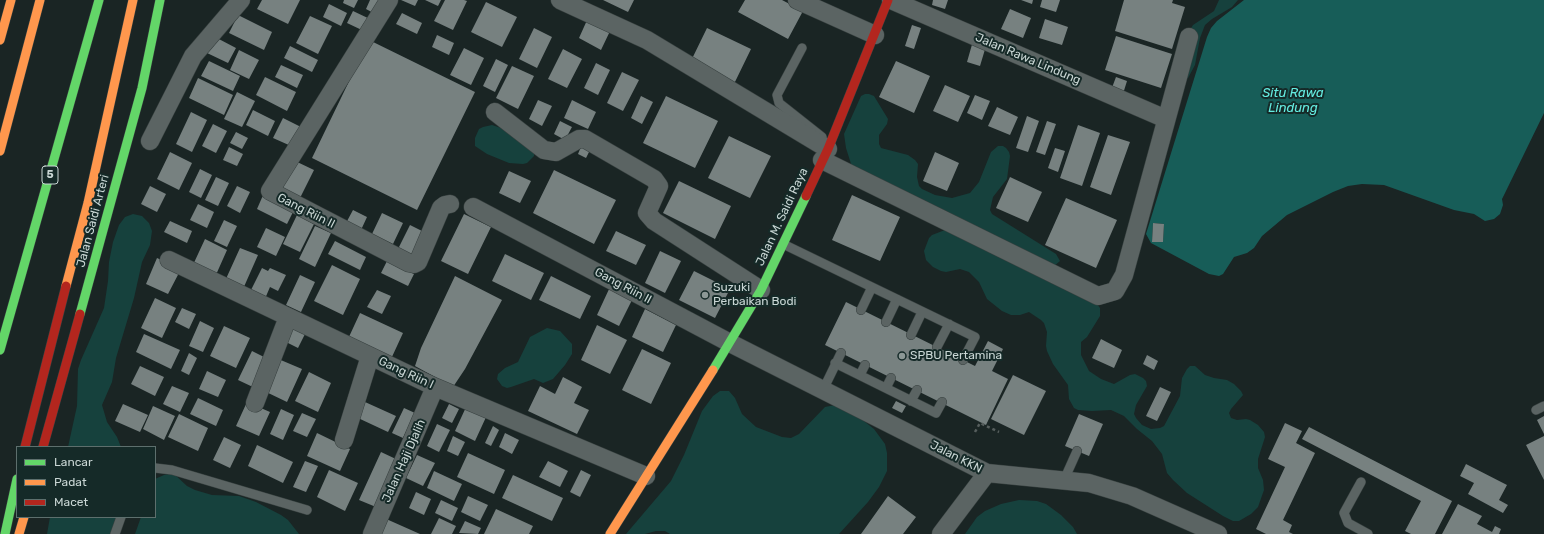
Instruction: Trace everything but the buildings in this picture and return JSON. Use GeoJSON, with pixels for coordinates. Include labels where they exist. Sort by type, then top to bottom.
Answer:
{"type":"FeatureCollection","features":[{"type":"Feature","properties":{"kind":"main road"},"geometry":{"type":"LineString","coordinates":[[0,40],[12,0]]}},
{"type":"Feature","properties":{"kind":"main road"},"geometry":{"type":"LineString","coordinates":[[0,151],[40,0]]}},
{"type":"Feature","properties":{"kind":"main road","name":"5"},"geometry":{"type":"LineString","coordinates":[[0,350],[99,0]]}},
{"type":"Feature","properties":{"kind":"main road"},"geometry":{"type":"LineString","coordinates":[[25,446],[88,203],[133,0]]}},
{"type":"Feature","properties":{"kind":"main road","name":"Jalan Saidi Arteri"},"geometry":{"type":"LineString","coordinates":[[43,446],[142,88],[160,0]]}},
{"type":"Feature","properties":{"kind":"main road","name":"Jalan M. Saidi Raya"},"geometry":{"type":"LineString","coordinates":[[610,534],[730,343],[761,290],[827,151],[890,0]]}},
{"type":"Feature","properties":{"kind":"main road"},"geometry":{"type":"LineString","coordinates":[[5,534],[16,483]]}},
{"type":"Feature","properties":{"kind":"main road"},"geometry":{"type":"LineString","coordinates":[[19,534],[24,518]]}},
{"type":"Feature","properties":{"kind":"street"},"geometry":{"type":"LineString","coordinates":[[150,141],[193,56],[242,0]]}},
{"type":"Feature","properties":{"kind":"street","name":"Gang Riin II"},"geometry":{"type":"LineString","coordinates":[[389,0],[270,191],[409,263],[414,264],[418,262],[441,208],[450,204]]}},
{"type":"Feature","properties":{"kind":"street"},"geometry":{"type":"LineString","coordinates":[[560,0],[647,40],[827,151],[1098,296],[1115,291],[1124,275],[1189,37]]}},
{"type":"Feature","properties":{"kind":"street"},"geometry":{"type":"LineString","coordinates":[[797,0],[875,35]]}},
{"type":"Feature","properties":{"kind":"street","name":"Jalan Rawa Lindung"},"geometry":{"type":"LineString","coordinates":[[890,0],[1166,118]]}},
{"type":"Feature","properties":{"kind":"street"},"geometry":{"type":"LineString","coordinates":[[495,112],[544,150],[556,152],[579,139],[585,139],[654,179],[659,186],[647,213],[654,221],[761,290]]}},
{"type":"Feature","properties":{"kind":"street","name":"Gang Riin II"},"geometry":{"type":"LineString","coordinates":[[474,207],[730,343]]}},
{"type":"Feature","properties":{"kind":"street","name":"Gang Riin I"},"geometry":{"type":"LineString","coordinates":[[169,260],[436,387],[646,476]]}},
{"type":"Feature","properties":{"kind":"street"},"geometry":{"type":"LineString","coordinates":[[255,403],[288,317]]}},
{"type":"Feature","properties":{"kind":"street","name":"Jalan KKN"},"geometry":{"type":"LineString","coordinates":[[730,343],[987,472],[1089,483],[1132,496],[1218,534]]}},
{"type":"Feature","properties":{"kind":"street"},"geometry":{"type":"LineString","coordinates":[[344,440],[370,356]]}},
{"type":"Feature","properties":{"kind":"street","name":"Jalan Haji Djalih"},"geometry":{"type":"LineString","coordinates":[[372,534],[436,387]]}},
{"type":"Feature","properties":{"kind":"street"},"geometry":{"type":"LineString","coordinates":[[941,534],[987,472]]}},
{"type":"Feature","properties":{"kind":"lane"},"geometry":{"type":"LineString","coordinates":[[802,48],[777,95],[778,100],[779,103],[827,151]]}},
{"type":"Feature","properties":{"kind":"lane"},"geometry":{"type":"LineString","coordinates":[[783,244],[975,337],[963,360]]}},
{"type":"Feature","properties":{"kind":"lane"},"geometry":{"type":"LineString","coordinates":[[861,310],[872,287]]}},
{"type":"Feature","properties":{"kind":"lane"},"geometry":{"type":"LineString","coordinates":[[886,322],[897,299]]}},
{"type":"Feature","properties":{"kind":"lane"},"geometry":{"type":"LineString","coordinates":[[911,334],[922,312]]}},
{"type":"Feature","properties":{"kind":"lane"},"geometry":{"type":"LineString","coordinates":[[938,347],[949,324]]}},
{"type":"Feature","properties":{"kind":"lane"},"geometry":{"type":"LineString","coordinates":[[823,390],[841,353]]}},
{"type":"Feature","properties":{"kind":"lane"},"geometry":{"type":"LineString","coordinates":[[836,363],[936,413],[942,402]]}},
{"type":"Feature","properties":{"kind":"lane"},"geometry":{"type":"LineString","coordinates":[[860,375],[865,365]]}},
{"type":"Feature","properties":{"kind":"lane"},"geometry":{"type":"LineString","coordinates":[[886,388],[891,378]]}},
{"type":"Feature","properties":{"kind":"lane"},"geometry":{"type":"LineString","coordinates":[[911,401],[917,390]]}},
{"type":"Feature","properties":{"kind":"lane"},"geometry":{"type":"LineString","coordinates":[[1064,480],[1077,451]]}},
{"type":"Feature","properties":{"kind":"lane"},"geometry":{"type":"LineString","coordinates":[[156,468],[172,470],[307,510]]}},
{"type":"Feature","properties":{"kind":"lane"},"geometry":{"type":"LineString","coordinates":[[1360,482],[1344,513],[1348,523],[1368,534]]}},
{"type":"Feature","properties":{"kind":"lane"},"geometry":{"type":"LineString","coordinates":[[115,534],[121,518]]}},
{"type":"Feature","properties":{"kind":"path"},"geometry":{"type":"LineString","coordinates":[[976,432],[980,423],[999,432]]}},
{"type":"Feature","properties":{"kind":"shaded area"},"geometry":{"type":"Polygon","coordinates":[[[1219,0],[1238,0],[1232,7],[1205,25],[1200,38],[1195,65],[1188,78],[1184,80],[1188,33],[1193,25],[1214,11],[1219,0]]]}},
{"type":"Feature","properties":{"kind":"shaded area"},"geometry":{"type":"Polygon","coordinates":[[[865,94],[874,96],[888,119],[887,124],[879,135],[879,144],[881,148],[908,155],[915,160],[918,164],[917,177],[919,186],[935,195],[952,198],[970,193],[979,182],[991,152],[998,146],[1003,146],[1006,148],[1010,156],[1007,179],[993,197],[990,210],[992,214],[1056,254],[1060,261],[1053,267],[960,218],[852,167],[846,148],[844,134],[861,96],[865,94]]]}},
{"type":"Feature","properties":{"kind":"shaded area"},"geometry":{"type":"Polygon","coordinates":[[[492,125],[501,128],[534,152],[534,156],[527,163],[509,163],[487,154],[475,146],[475,138],[479,129],[492,125]]]}},
{"type":"Feature","properties":{"kind":"shaded area"},"geometry":{"type":"Polygon","coordinates":[[[133,214],[142,216],[149,223],[152,231],[150,245],[142,262],[134,298],[116,358],[112,382],[102,405],[107,422],[117,437],[121,446],[68,446],[77,406],[78,369],[104,308],[109,262],[113,242],[119,225],[125,217],[133,214]]]}},
{"type":"Feature","properties":{"kind":"shaded area"},"geometry":{"type":"Polygon","coordinates":[[[945,230],[1097,304],[1100,308],[1100,316],[1087,337],[1081,342],[1081,355],[1089,371],[1101,379],[1114,384],[1130,375],[1135,374],[1146,381],[1147,386],[1136,405],[1134,414],[1142,425],[1151,429],[1164,426],[1180,396],[1182,378],[1190,366],[1195,366],[1205,375],[1227,380],[1234,384],[1243,395],[1231,409],[1229,413],[1231,418],[1237,420],[1250,420],[1258,425],[1264,432],[1265,437],[1258,459],[1258,468],[1263,480],[1264,490],[1258,507],[1251,514],[1239,521],[1233,521],[1223,516],[1187,493],[1173,480],[1167,473],[1162,454],[1152,441],[1124,416],[1111,410],[1092,411],[1078,410],[1074,408],[1069,399],[1068,385],[1053,364],[1047,351],[1047,332],[1044,323],[1041,320],[1029,312],[1020,315],[1011,315],[1002,311],[987,299],[979,282],[969,272],[960,269],[946,272],[941,271],[933,267],[926,260],[924,251],[929,238],[932,235],[945,230]]]}},
{"type":"Feature","properties":{"kind":"shaded area"},"geometry":{"type":"Polygon","coordinates":[[[547,328],[560,331],[572,344],[572,354],[565,365],[553,379],[543,383],[534,379],[507,388],[502,386],[497,379],[498,374],[505,368],[518,362],[530,337],[547,328]]]}},
{"type":"Feature","properties":{"kind":"shaded area"},"geometry":{"type":"Polygon","coordinates":[[[720,391],[729,391],[735,398],[742,414],[756,427],[782,437],[791,438],[799,434],[825,407],[835,405],[860,418],[874,429],[885,444],[887,453],[887,471],[879,487],[868,502],[839,534],[670,534],[665,531],[656,531],[645,534],[626,534],[671,481],[684,455],[702,411],[713,396],[720,391]]]}},
{"type":"Feature","properties":{"kind":"shaded area"},"geometry":{"type":"Polygon","coordinates":[[[173,473],[187,486],[212,495],[239,496],[256,502],[288,520],[299,534],[135,534],[141,518],[156,518],[156,479],[173,473]]]}},
{"type":"Feature","properties":{"kind":"shaded area"},"geometry":{"type":"Polygon","coordinates":[[[1019,500],[1037,501],[1046,504],[1061,515],[1073,527],[1077,534],[965,534],[977,517],[985,511],[1001,504],[1019,500]]]}},
{"type":"Feature","properties":{"kind":"shaded area"},"geometry":{"type":"Polygon","coordinates":[[[50,518],[115,518],[117,525],[113,534],[47,534],[50,518]]]}},
{"type":"Feature","properties":{"kind":"water","name":"Situ Rawa Lindung"},"geometry":{"type":"Polygon","coordinates":[[[1244,0],[1544,0],[1544,113],[1502,199],[1503,205],[1500,214],[1494,219],[1485,221],[1474,214],[1454,210],[1384,185],[1362,184],[1348,186],[1333,192],[1287,215],[1262,236],[1254,248],[1247,253],[1234,257],[1223,274],[1219,276],[1209,274],[1151,243],[1146,234],[1207,37],[1211,28],[1217,21],[1244,0]],[[1153,223],[1152,241],[1163,242],[1164,224],[1153,223]]]}},
{"type":"Feature","properties":{"kind":"traffic: fast"},"geometry":{"type":"LineString","coordinates":[[0,350],[99,0]]}},
{"type":"Feature","properties":{"kind":"traffic: fast"},"geometry":{"type":"LineString","coordinates":[[80,314],[142,88],[160,0]]}},
{"type":"Feature","properties":{"kind":"traffic: fast"},"geometry":{"type":"LineString","coordinates":[[713,370],[761,290],[806,196]]}},
{"type":"Feature","properties":{"kind":"traffic: fast"},"geometry":{"type":"LineString","coordinates":[[5,534],[16,484]]}},
{"type":"Feature","properties":{"kind":"traffic: slow"},"geometry":{"type":"LineString","coordinates":[[0,40],[11,0]]}},
{"type":"Feature","properties":{"kind":"traffic: slow"},"geometry":{"type":"LineString","coordinates":[[0,151],[40,0]]}},
{"type":"Feature","properties":{"kind":"traffic: slow"},"geometry":{"type":"LineString","coordinates":[[66,286],[88,203],[133,0]]}},
{"type":"Feature","properties":{"kind":"traffic: slow"},"geometry":{"type":"LineString","coordinates":[[610,534],[713,370]]}},
{"type":"Feature","properties":{"kind":"traffic: slow"},"geometry":{"type":"LineString","coordinates":[[19,534],[24,518]]}},
{"type":"Feature","properties":{"kind":"traffic: jam"},"geometry":{"type":"LineString","coordinates":[[806,196],[828,149],[888,0]]}},
{"type":"Feature","properties":{"kind":"traffic: jam"},"geometry":{"type":"LineString","coordinates":[[25,446],[66,286]]}},
{"type":"Feature","properties":{"kind":"traffic: jam"},"geometry":{"type":"LineString","coordinates":[[43,446],[80,314]]}},
{"type":"Feature","properties":{"kind":"place","name":"Suzuki Perbaikan Bodi"},"geometry":{"type":"Point","coordinates":[705,295]}},
{"type":"Feature","properties":{"kind":"place","name":"SPBU Pertamina"},"geometry":{"type":"Point","coordinates":[902,356]}}]}
